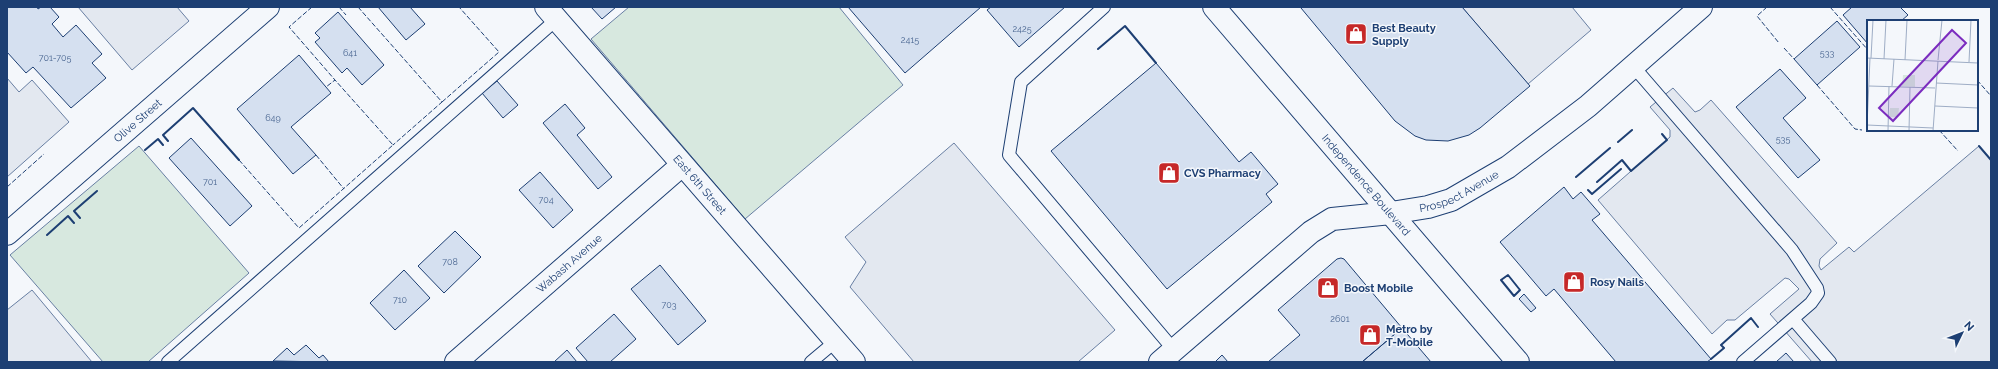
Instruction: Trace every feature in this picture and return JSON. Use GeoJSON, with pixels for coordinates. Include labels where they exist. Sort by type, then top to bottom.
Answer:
{"type":"FeatureCollection","features":[{"type":"Feature","properties":{"kind":"street","name":"Olive Street"},"geometry":{"type":"LineString","coordinates":[[7,234],[268,7]]}},
{"type":"Feature","properties":{"kind":"street","name":"Independence Boulevard"},"geometry":{"type":"LineString","coordinates":[[1214,7],[1518,362]]}},
{"type":"Feature","properties":{"kind":"street","name":"Prospect Avenue"},"geometry":{"type":"LineString","coordinates":[[1167,356],[1311,232],[1332,219],[1391,213],[1428,207],[1451,200],[1508,167],[1588,106],[1701,7]]}},
{"type":"Feature","properties":{"kind":"street","name":"East 6th Street"},"geometry":{"type":"LineString","coordinates":[[552,13],[854,362]]}},
{"type":"Feature","properties":{"kind":"street","name":"Wabash Avenue"},"geometry":{"type":"LineString","coordinates":[[456,362],[682,165]]}},
{"type":"Feature","properties":{"kind":"lane"},"geometry":{"type":"LineString","coordinates":[[1104,7],[1021,82],[1009,155],[1112,277],[1167,356]]}},
{"type":"Feature","properties":{"kind":"lane"},"geometry":{"type":"LineString","coordinates":[[168,362],[552,13]]}},
{"type":"Feature","properties":{"kind":"lane"},"geometry":{"type":"LineString","coordinates":[[1633,66],[1792,250],[1810,276],[1818,293],[1815,298],[1793,319],[1743,362]]}},
{"type":"Feature","properties":{"kind":"lane"},"geometry":{"type":"LineString","coordinates":[[1793,319],[1830,362]]}},
{"type":"Feature","properties":{"kind":"lane"},"geometry":{"type":"LineString","coordinates":[[811,362],[836,341]]}},
{"type":"Feature","properties":{"kind":"shaded area"},"geometry":{"type":"Polygon","coordinates":[[[78,7],[177,7],[189,21],[132,70],[78,7]]]}},
{"type":"Feature","properties":{"kind":"shaded area"},"geometry":{"type":"Polygon","coordinates":[[[629,7],[839,7],[903,85],[745,219],[591,39],[629,7]]]}},
{"type":"Feature","properties":{"kind":"shaded area"},"geometry":{"type":"Polygon","coordinates":[[[1462,7],[1572,7],[1591,30],[1528,84],[1462,7]]]}},
{"type":"Feature","properties":{"kind":"shaded area"},"geometry":{"type":"Polygon","coordinates":[[[7,78],[19,92],[32,80],[69,122],[7,177],[7,78]]]}},
{"type":"Feature","properties":{"kind":"shaded area"},"geometry":{"type":"Polygon","coordinates":[[[1673,88],[1695,112],[1700,110],[1711,100],[1837,243],[1820,259],[1819,266],[1821,270],[1849,247],[1854,252],[1979,146],[1991,160],[1991,362],[1812,362],[1770,314],[1799,289],[1789,279],[1785,278],[1735,320],[1727,320],[1712,334],[1598,200],[1670,137],[1670,130],[1650,107],[1673,88]]]}},
{"type":"Feature","properties":{"kind":"shaded area"},"geometry":{"type":"Polygon","coordinates":[[[954,143],[1115,330],[1078,362],[914,362],[850,287],[866,262],[845,237],[954,143]]]}},
{"type":"Feature","properties":{"kind":"shaded area"},"geometry":{"type":"Polygon","coordinates":[[[139,146],[249,273],[148,362],[103,362],[10,255],[139,146]]]}},
{"type":"Feature","properties":{"kind":"shaded area"},"geometry":{"type":"Polygon","coordinates":[[[32,290],[92,362],[7,362],[7,310],[32,290]]]}},
{"type":"Feature","properties":{"kind":"building"},"geometry":{"type":"Polygon","coordinates":[[[7,7],[37,7],[38,9],[41,7],[50,7],[59,17],[52,24],[63,37],[76,25],[102,54],[92,63],[106,78],[71,108],[33,67],[26,73],[7,52],[7,7]]]}},
{"type":"Feature","properties":{"kind":"building"},"geometry":{"type":"Polygon","coordinates":[[[378,7],[410,7],[425,24],[406,40],[378,7]]]}},
{"type":"Feature","properties":{"kind":"building"},"geometry":{"type":"Polygon","coordinates":[[[591,7],[616,7],[602,19],[591,7]]]}},
{"type":"Feature","properties":{"kind":"building"},"geometry":{"type":"Polygon","coordinates":[[[848,7],[981,7],[905,73],[848,7]]]}},
{"type":"Feature","properties":{"kind":"building"},"geometry":{"type":"Polygon","coordinates":[[[991,7],[1065,7],[1019,47],[987,10],[991,7]]]}},
{"type":"Feature","properties":{"kind":"building"},"geometry":{"type":"Polygon","coordinates":[[[1462,7],[1530,86],[1480,128],[1469,135],[1448,141],[1426,140],[1415,136],[1395,121],[1301,8],[1462,7]]]}},
{"type":"Feature","properties":{"kind":"building"},"geometry":{"type":"Polygon","coordinates":[[[1852,7],[1900,7],[1908,15],[1902,20],[1867,20],[1867,43],[1843,15],[1852,7]]]}},
{"type":"Feature","properties":{"kind":"building"},"geometry":{"type":"Polygon","coordinates":[[[338,12],[384,65],[362,85],[347,68],[342,73],[315,42],[320,38],[315,33],[338,12]]]}},
{"type":"Feature","properties":{"kind":"building"},"geometry":{"type":"Polygon","coordinates":[[[1837,21],[1860,47],[1817,85],[1794,59],[1837,21]]]}},
{"type":"Feature","properties":{"kind":"building"},"geometry":{"type":"Polygon","coordinates":[[[299,55],[331,93],[291,127],[316,155],[293,174],[237,109],[299,55]]]}},
{"type":"Feature","properties":{"kind":"building","name":"CVS Pharmacy"},"geometry":{"type":"Polygon","coordinates":[[[1156,63],[1239,162],[1251,152],[1278,184],[1266,194],[1272,202],[1167,289],[1051,151],[1156,63]]]}},
{"type":"Feature","properties":{"kind":"building"},"geometry":{"type":"Polygon","coordinates":[[[1780,69],[1806,98],[1783,118],[1820,160],[1798,178],[1736,107],[1780,69]]]}},
{"type":"Feature","properties":{"kind":"building"},"geometry":{"type":"Polygon","coordinates":[[[497,81],[518,105],[503,118],[482,93],[497,81]]]}},
{"type":"Feature","properties":{"kind":"building"},"geometry":{"type":"Polygon","coordinates":[[[565,104],[585,128],[577,135],[612,177],[598,189],[543,123],[565,104]]]}},
{"type":"Feature","properties":{"kind":"building"},"geometry":{"type":"Polygon","coordinates":[[[191,138],[252,206],[230,226],[169,158],[191,138]]]}},
{"type":"Feature","properties":{"kind":"building"},"geometry":{"type":"Polygon","coordinates":[[[540,172],[573,210],[553,228],[519,190],[540,172]]]}},
{"type":"Feature","properties":{"kind":"building"},"geometry":{"type":"Polygon","coordinates":[[[1564,187],[1573,199],[1581,192],[1600,214],[1592,220],[1711,359],[1707,362],[1616,362],[1554,289],[1546,296],[1500,242],[1564,187]]]}},
{"type":"Feature","properties":{"kind":"building"},"geometry":{"type":"Polygon","coordinates":[[[455,231],[481,257],[444,293],[418,266],[455,231]]]}},
{"type":"Feature","properties":{"kind":"building"},"geometry":{"type":"Polygon","coordinates":[[[1337,259],[1344,259],[1402,328],[1362,362],[1268,362],[1300,335],[1278,310],[1337,259]]]}},
{"type":"Feature","properties":{"kind":"building"},"geometry":{"type":"Polygon","coordinates":[[[660,265],[706,321],[678,345],[631,289],[660,265]]]}},
{"type":"Feature","properties":{"kind":"building"},"geometry":{"type":"Polygon","coordinates":[[[404,270],[430,298],[395,330],[370,303],[404,270]]]}},
{"type":"Feature","properties":{"kind":"building"},"geometry":{"type":"Polygon","coordinates":[[[1524,294],[1536,308],[1531,312],[1519,299],[1524,294]]]}},
{"type":"Feature","properties":{"kind":"building"},"geometry":{"type":"Polygon","coordinates":[[[614,314],[636,339],[610,362],[588,362],[576,348],[614,314]]]}},
{"type":"Feature","properties":{"kind":"building"},"geometry":{"type":"Polygon","coordinates":[[[1402,328],[1431,362],[1362,362],[1402,328]]]}},
{"type":"Feature","properties":{"kind":"building"},"geometry":{"type":"Polygon","coordinates":[[[306,345],[319,358],[323,355],[329,362],[273,361],[287,348],[294,355],[306,345]]]}},
{"type":"Feature","properties":{"kind":"building"},"geometry":{"type":"Polygon","coordinates":[[[567,350],[577,362],[554,362],[567,350]]]}},
{"type":"Feature","properties":{"kind":"building"},"geometry":{"type":"Polygon","coordinates":[[[1786,353],[1794,362],[1776,362],[1786,353]]]}},
{"type":"Feature","properties":{"kind":"building"},"geometry":{"type":"Polygon","coordinates":[[[1222,355],[1228,362],[1215,362],[1222,355]]]}},
{"type":"Feature","properties":{"kind":"fence"},"geometry":{"type":"LineString","coordinates":[[312,7],[289,27],[335,80]]}},
{"type":"Feature","properties":{"kind":"fence"},"geometry":{"type":"LineString","coordinates":[[339,7],[346,15]]}},
{"type":"Feature","properties":{"kind":"fence"},"geometry":{"type":"LineString","coordinates":[[358,7],[442,102],[393,145]]}},
{"type":"Feature","properties":{"kind":"fence"},"geometry":{"type":"LineString","coordinates":[[442,102],[499,52],[459,7]]}},
{"type":"Feature","properties":{"kind":"fence"},"geometry":{"type":"LineString","coordinates":[[1767,7],[1757,16],[1779,43]]}},
{"type":"Feature","properties":{"kind":"fence"},"geometry":{"type":"LineString","coordinates":[[1830,7],[1867,49]]}},
{"type":"Feature","properties":{"kind":"fence"},"geometry":{"type":"LineString","coordinates":[[1784,48],[1794,59]]}},
{"type":"Feature","properties":{"kind":"fence"},"geometry":{"type":"LineString","coordinates":[[239,160],[299,228],[393,145],[335,80],[326,87]]}},
{"type":"Feature","properties":{"kind":"fence"},"geometry":{"type":"LineString","coordinates":[[1978,81],[1991,96]]}},
{"type":"Feature","properties":{"kind":"fence"},"geometry":{"type":"LineString","coordinates":[[1817,85],[1855,129],[1862,130]]}},
{"type":"Feature","properties":{"kind":"fence"},"geometry":{"type":"LineString","coordinates":[[1940,131],[1958,151]]}},
{"type":"Feature","properties":{"kind":"fence"},"geometry":{"type":"LineString","coordinates":[[7,187],[44,154]]}},
{"type":"Feature","properties":{"kind":"fence"},"geometry":{"type":"LineString","coordinates":[[316,155],[344,189]]}},
{"type":"Feature","properties":{"kind":"wall"},"geometry":{"type":"LineString","coordinates":[[1098,49],[1125,26],[1156,63]]}},
{"type":"Feature","properties":{"kind":"wall"},"geometry":{"type":"LineString","coordinates":[[168,141],[163,135],[193,108],[239,160]]}},
{"type":"Feature","properties":{"kind":"wall"},"geometry":{"type":"LineString","coordinates":[[1618,142],[1632,130]]}},
{"type":"Feature","properties":{"kind":"wall"},"geometry":{"type":"LineString","coordinates":[[1597,182],[1622,160],[1631,171],[1667,140],[1662,134]]}},
{"type":"Feature","properties":{"kind":"wall"},"geometry":{"type":"LineString","coordinates":[[145,150],[158,139],[163,145]]}},
{"type":"Feature","properties":{"kind":"wall"},"geometry":{"type":"LineString","coordinates":[[1979,146],[1991,160]]}},
{"type":"Feature","properties":{"kind":"wall"},"geometry":{"type":"LineString","coordinates":[[1576,177],[1610,148]]}},
{"type":"Feature","properties":{"kind":"wall"},"geometry":{"type":"LineString","coordinates":[[1588,190],[1592,194],[1621,169]]}},
{"type":"Feature","properties":{"kind":"wall"},"geometry":{"type":"LineString","coordinates":[[80,218],[74,211],[97,191]]}},
{"type":"Feature","properties":{"kind":"wall"},"geometry":{"type":"LineString","coordinates":[[47,235],[68,216],[74,223]]}},
{"type":"Feature","properties":{"kind":"wall"},"geometry":{"type":"LineString","coordinates":[[1508,275],[1520,290],[1514,296],[1501,280],[1508,275]]}},
{"type":"Feature","properties":{"kind":"wall"},"geometry":{"type":"LineString","coordinates":[[1711,359],[1724,348],[1721,345],[1751,318],[1758,327]]}},
{"type":"Feature","properties":{"kind":"place","name":"Best Beauty Supply"},"geometry":{"type":"Point","coordinates":[1356,34]}},
{"type":"Feature","properties":{"kind":"place","name":"CVS Pharmacy"},"geometry":{"type":"Point","coordinates":[1169,173]}},
{"type":"Feature","properties":{"kind":"place","name":"Rosy Nails"},"geometry":{"type":"Point","coordinates":[1574,282]}},
{"type":"Feature","properties":{"kind":"place","name":"Boost Mobile"},"geometry":{"type":"Point","coordinates":[1328,288]}},
{"type":"Feature","properties":{"kind":"place","name":"Metro by T-Mobile"},"geometry":{"type":"Point","coordinates":[1370,335]}}]}
